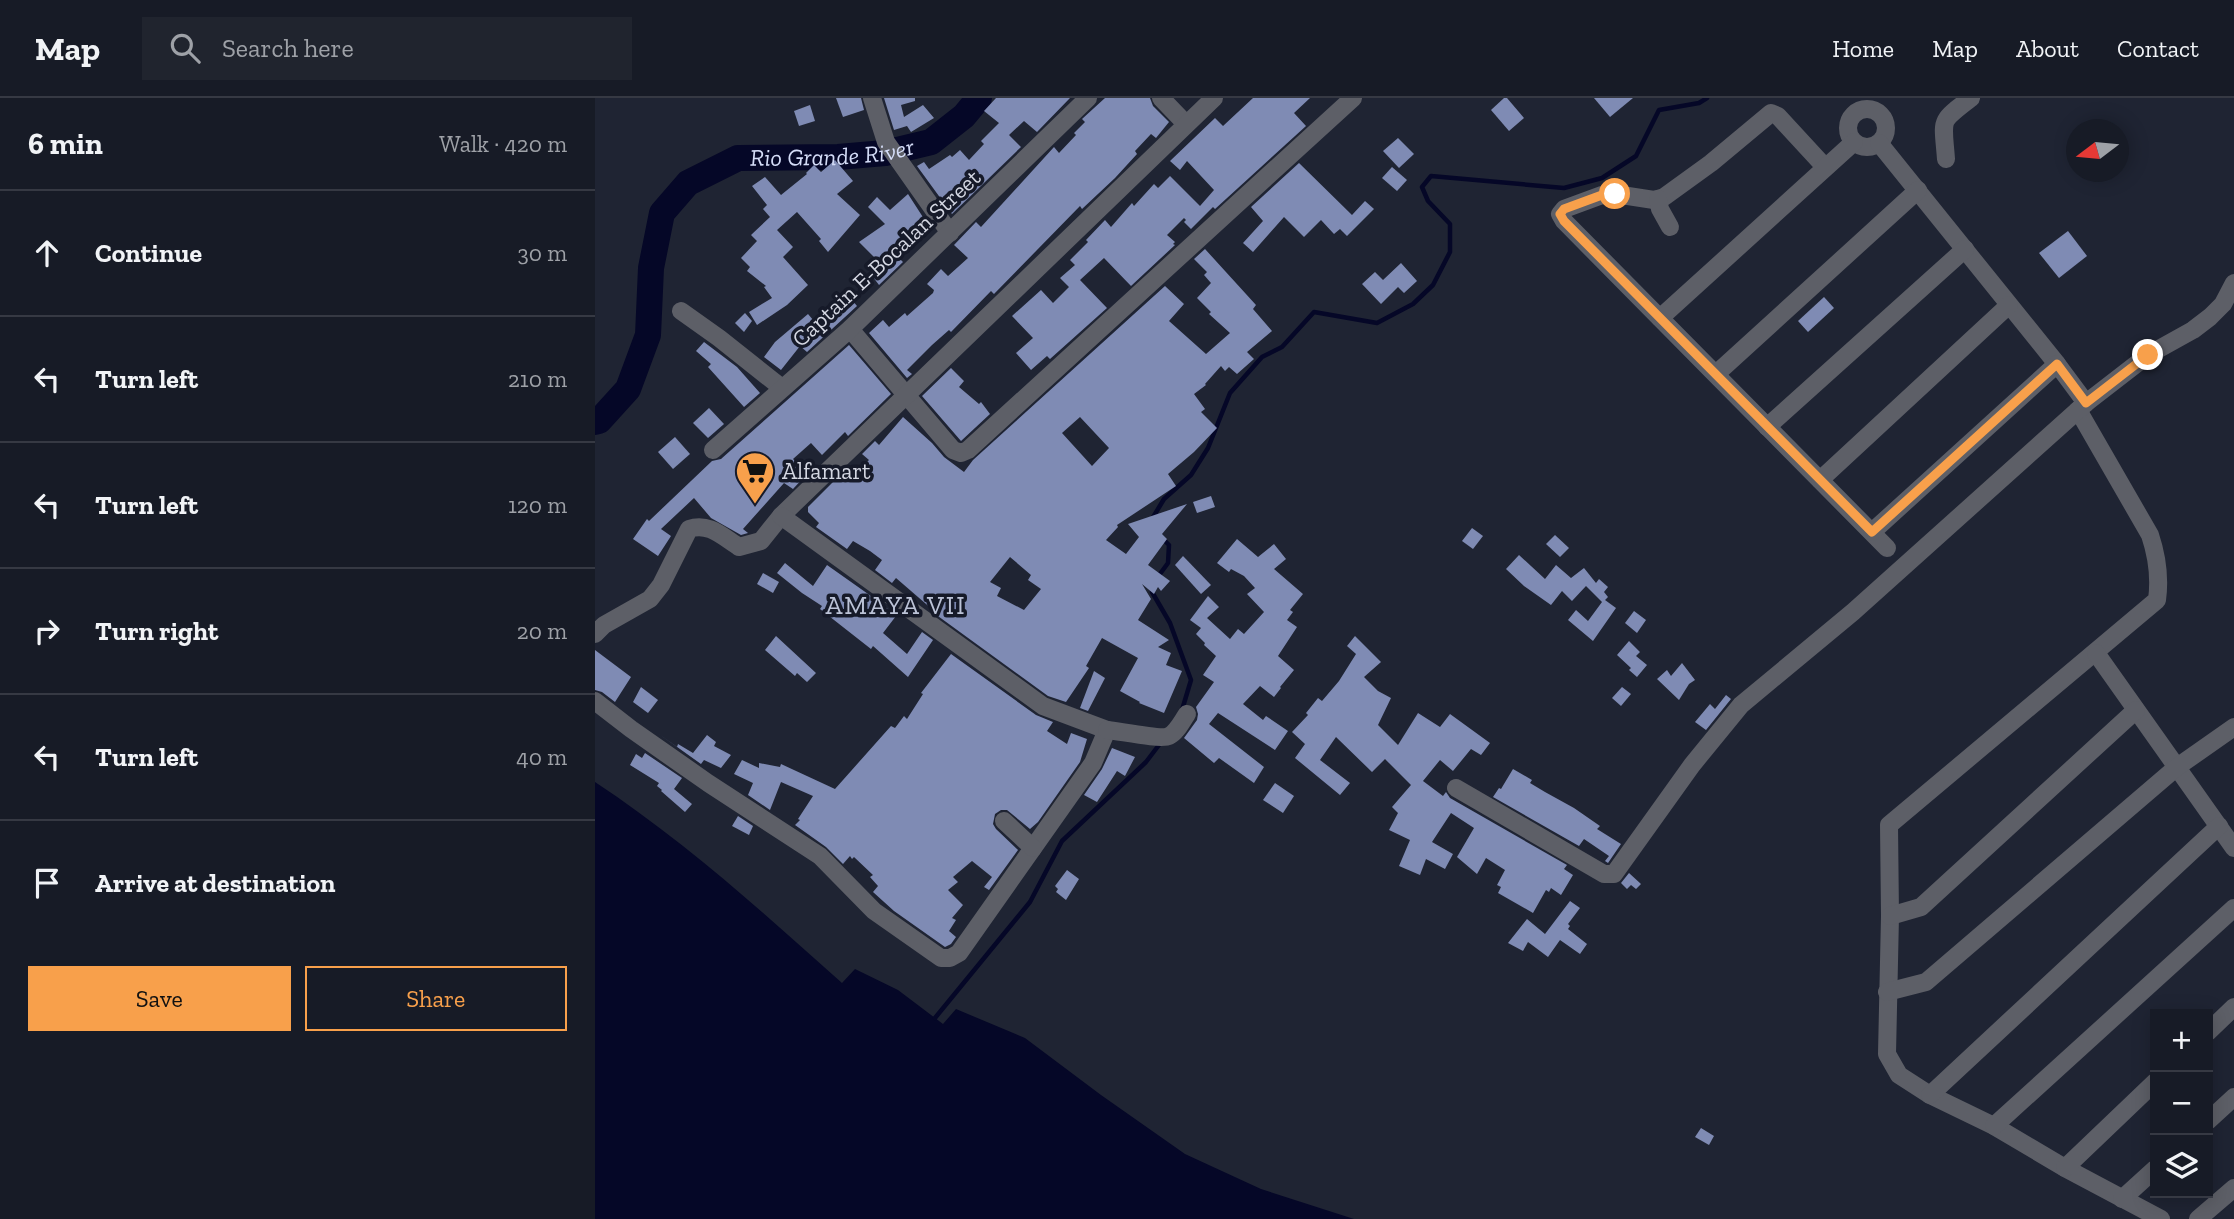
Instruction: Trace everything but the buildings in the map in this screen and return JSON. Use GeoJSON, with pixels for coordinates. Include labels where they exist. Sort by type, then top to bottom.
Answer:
{"type":"FeatureCollection","features":[{"type":"Feature","properties":{"kind":"street"},"geometry":{"type":"LineString","coordinates":[[872,98],[886,142],[950,233]]}},
{"type":"Feature","properties":{"kind":"street","name":"Captain E-Bocalan Street"},"geometry":{"type":"LineString","coordinates":[[713,450],[850,329],[1088,98]]}},
{"type":"Feature","properties":{"kind":"street"},"geometry":{"type":"LineString","coordinates":[[1161,98],[1186,124]]}},
{"type":"Feature","properties":{"kind":"street"},"geometry":{"type":"LineString","coordinates":[[595,634],[604,625],[650,599],[661,585],[689,528],[699,525],[709,528],[739,547],[761,541],[781,516],[1214,98]]}},
{"type":"Feature","properties":{"kind":"street"},"geometry":{"type":"LineString","coordinates":[[850,329],[953,450],[961,453],[968,450],[1353,98]]}},
{"type":"Feature","properties":{"kind":"street"},"geometry":{"type":"LineString","coordinates":[[1946,159],[1943,125],[1945,117],[1971,98]]}},
{"type":"Feature","properties":{"kind":"street"},"geometry":{"type":"LineString","coordinates":[[1870,103],[1886,124],[1885,135],[1879,144],[1863,147],[1854,142],[1848,132],[1851,116],[1870,103]]}},
{"type":"Feature","properties":{"kind":"street"},"geometry":{"type":"LineString","coordinates":[[1825,167],[1778,116],[1771,113],[1711,163],[1664,197],[1654,200],[1615,194],[1602,195],[1564,209],[1560,214],[1887,548]]}},
{"type":"Feature","properties":{"kind":"street"},"geometry":{"type":"LineString","coordinates":[[1660,318],[1854,142]]}},
{"type":"Feature","properties":{"kind":"street"},"geometry":{"type":"LineString","coordinates":[[1879,144],[2057,364],[2150,535],[2160,583],[2157,600],[1889,825],[1887,1054],[1899,1075],[1930,1095],[1994,1126],[2065,1168],[2161,1219]]}},
{"type":"Feature","properties":{"kind":"street"},"geometry":{"type":"LineString","coordinates":[[1716,374],[1918,190]]}},
{"type":"Feature","properties":{"kind":"street"},"geometry":{"type":"LineString","coordinates":[[1658,199],[1660,209],[1670,227]]}},
{"type":"Feature","properties":{"kind":"street"},"geometry":{"type":"LineString","coordinates":[[1767,427],[1965,249]]}},
{"type":"Feature","properties":{"kind":"street"},"geometry":{"type":"LineString","coordinates":[[1456,788],[1605,875],[1614,874],[1692,765],[1741,705],[1853,612],[2082,407],[2148,355],[2193,330],[2210,317],[2223,304],[2234,283]]}},
{"type":"Feature","properties":{"kind":"street"},"geometry":{"type":"LineString","coordinates":[[1820,480],[2010,305]]}},
{"type":"Feature","properties":{"kind":"street"},"geometry":{"type":"LineString","coordinates":[[681,310],[782,388]]}},
{"type":"Feature","properties":{"kind":"street"},"geometry":{"type":"LineString","coordinates":[[1872,532],[2057,364]]}},
{"type":"Feature","properties":{"kind":"street"},"geometry":{"type":"LineString","coordinates":[[781,516],[1043,706],[1107,730],[1163,737],[1178,727],[1187,714]]}},
{"type":"Feature","properties":{"kind":"street"},"geometry":{"type":"LineString","coordinates":[[2096,653],[2234,848]]}},
{"type":"Feature","properties":{"kind":"street"},"geometry":{"type":"LineString","coordinates":[[595,701],[686,768],[820,856],[874,911],[941,958],[950,958],[959,953],[1093,764],[1107,730]]}},
{"type":"Feature","properties":{"kind":"street"},"geometry":{"type":"LineString","coordinates":[[1890,916],[1921,907],[2136,710]]}},
{"type":"Feature","properties":{"kind":"street"},"geometry":{"type":"LineString","coordinates":[[1887,992],[1926,982],[2177,767],[2234,727]]}},
{"type":"Feature","properties":{"kind":"street"},"geometry":{"type":"LineString","coordinates":[[1004,821],[1033,848]]}},
{"type":"Feature","properties":{"kind":"street"},"geometry":{"type":"LineString","coordinates":[[1930,1095],[2219,826]]}},
{"type":"Feature","properties":{"kind":"street"},"geometry":{"type":"LineString","coordinates":[[1994,1126],[2234,908]]}},
{"type":"Feature","properties":{"kind":"street"},"geometry":{"type":"LineString","coordinates":[[2213,1027],[2234,1007]]}},
{"type":"Feature","properties":{"kind":"street"},"geometry":{"type":"LineString","coordinates":[[2065,1168],[2150,1087]]}},
{"type":"Feature","properties":{"kind":"street"},"geometry":{"type":"LineString","coordinates":[[2213,1116],[2234,1097]]}},
{"type":"Feature","properties":{"kind":"street"},"geometry":{"type":"LineString","coordinates":[[2122,1199],[2150,1174]]}},
{"type":"Feature","properties":{"kind":"street"},"geometry":{"type":"LineString","coordinates":[[2198,1219],[2234,1188]]}},
{"type":"Feature","properties":{"kind":"water"},"geometry":{"type":"Polygon","coordinates":[[[595,782],[691,853],[842,983],[855,969],[898,990],[943,1024],[956,1009],[1025,1038],[1185,1154],[1261,1189],[1354,1219],[595,1219],[595,782]]]}},
{"type":"Feature","properties":{"kind":"waterway","name":"Rio Grande River"},"geometry":{"type":"LineString","coordinates":[[595,422],[599,421],[628,389],[648,335],[651,268],[662,213],[688,183],[738,158],[838,157],[885,153],[931,142],[964,116],[979,98]]}},
{"type":"Feature","properties":{"kind":"waterway"},"geometry":{"type":"LineString","coordinates":[[1152,519],[1164,499],[1191,475],[1208,448],[1230,393],[1262,357],[1282,347],[1314,312],[1377,323],[1413,304],[1433,285],[1450,252],[1450,224],[1428,201],[1422,187],[1431,176],[1564,188],[1602,178],[1636,156],[1659,110],[1699,103],[1707,98]]}},
{"type":"Feature","properties":{"kind":"waterway"},"geometry":{"type":"LineString","coordinates":[[1157,578],[1168,563],[1169,545],[1162,538]]}},
{"type":"Feature","properties":{"kind":"waterway"},"geometry":{"type":"LineString","coordinates":[[1153,589],[1152,592],[1170,623],[1191,680],[1182,710]]}},
{"type":"Feature","properties":{"kind":"waterway"},"geometry":{"type":"LineString","coordinates":[[935,1018],[1030,902],[1062,841],[1146,762],[1162,741]]}},
{"type":"Feature","properties":{"kind":"place","name":"Alfamart"},"geometry":{"type":"Point","coordinates":[755,505]}},
{"type":"Feature","properties":{"kind":"district","name":"AMAYA VII"},"geometry":{"type":"Point","coordinates":[896,605]}},
{"type":"Feature","properties":{"kind":"route"},"geometry":{"type":"LineString","coordinates":[[1615,194],[1602,195],[1564,209],[1560,214],[1872,532],[2057,364],[2086,403],[2148,355]]}}]}
